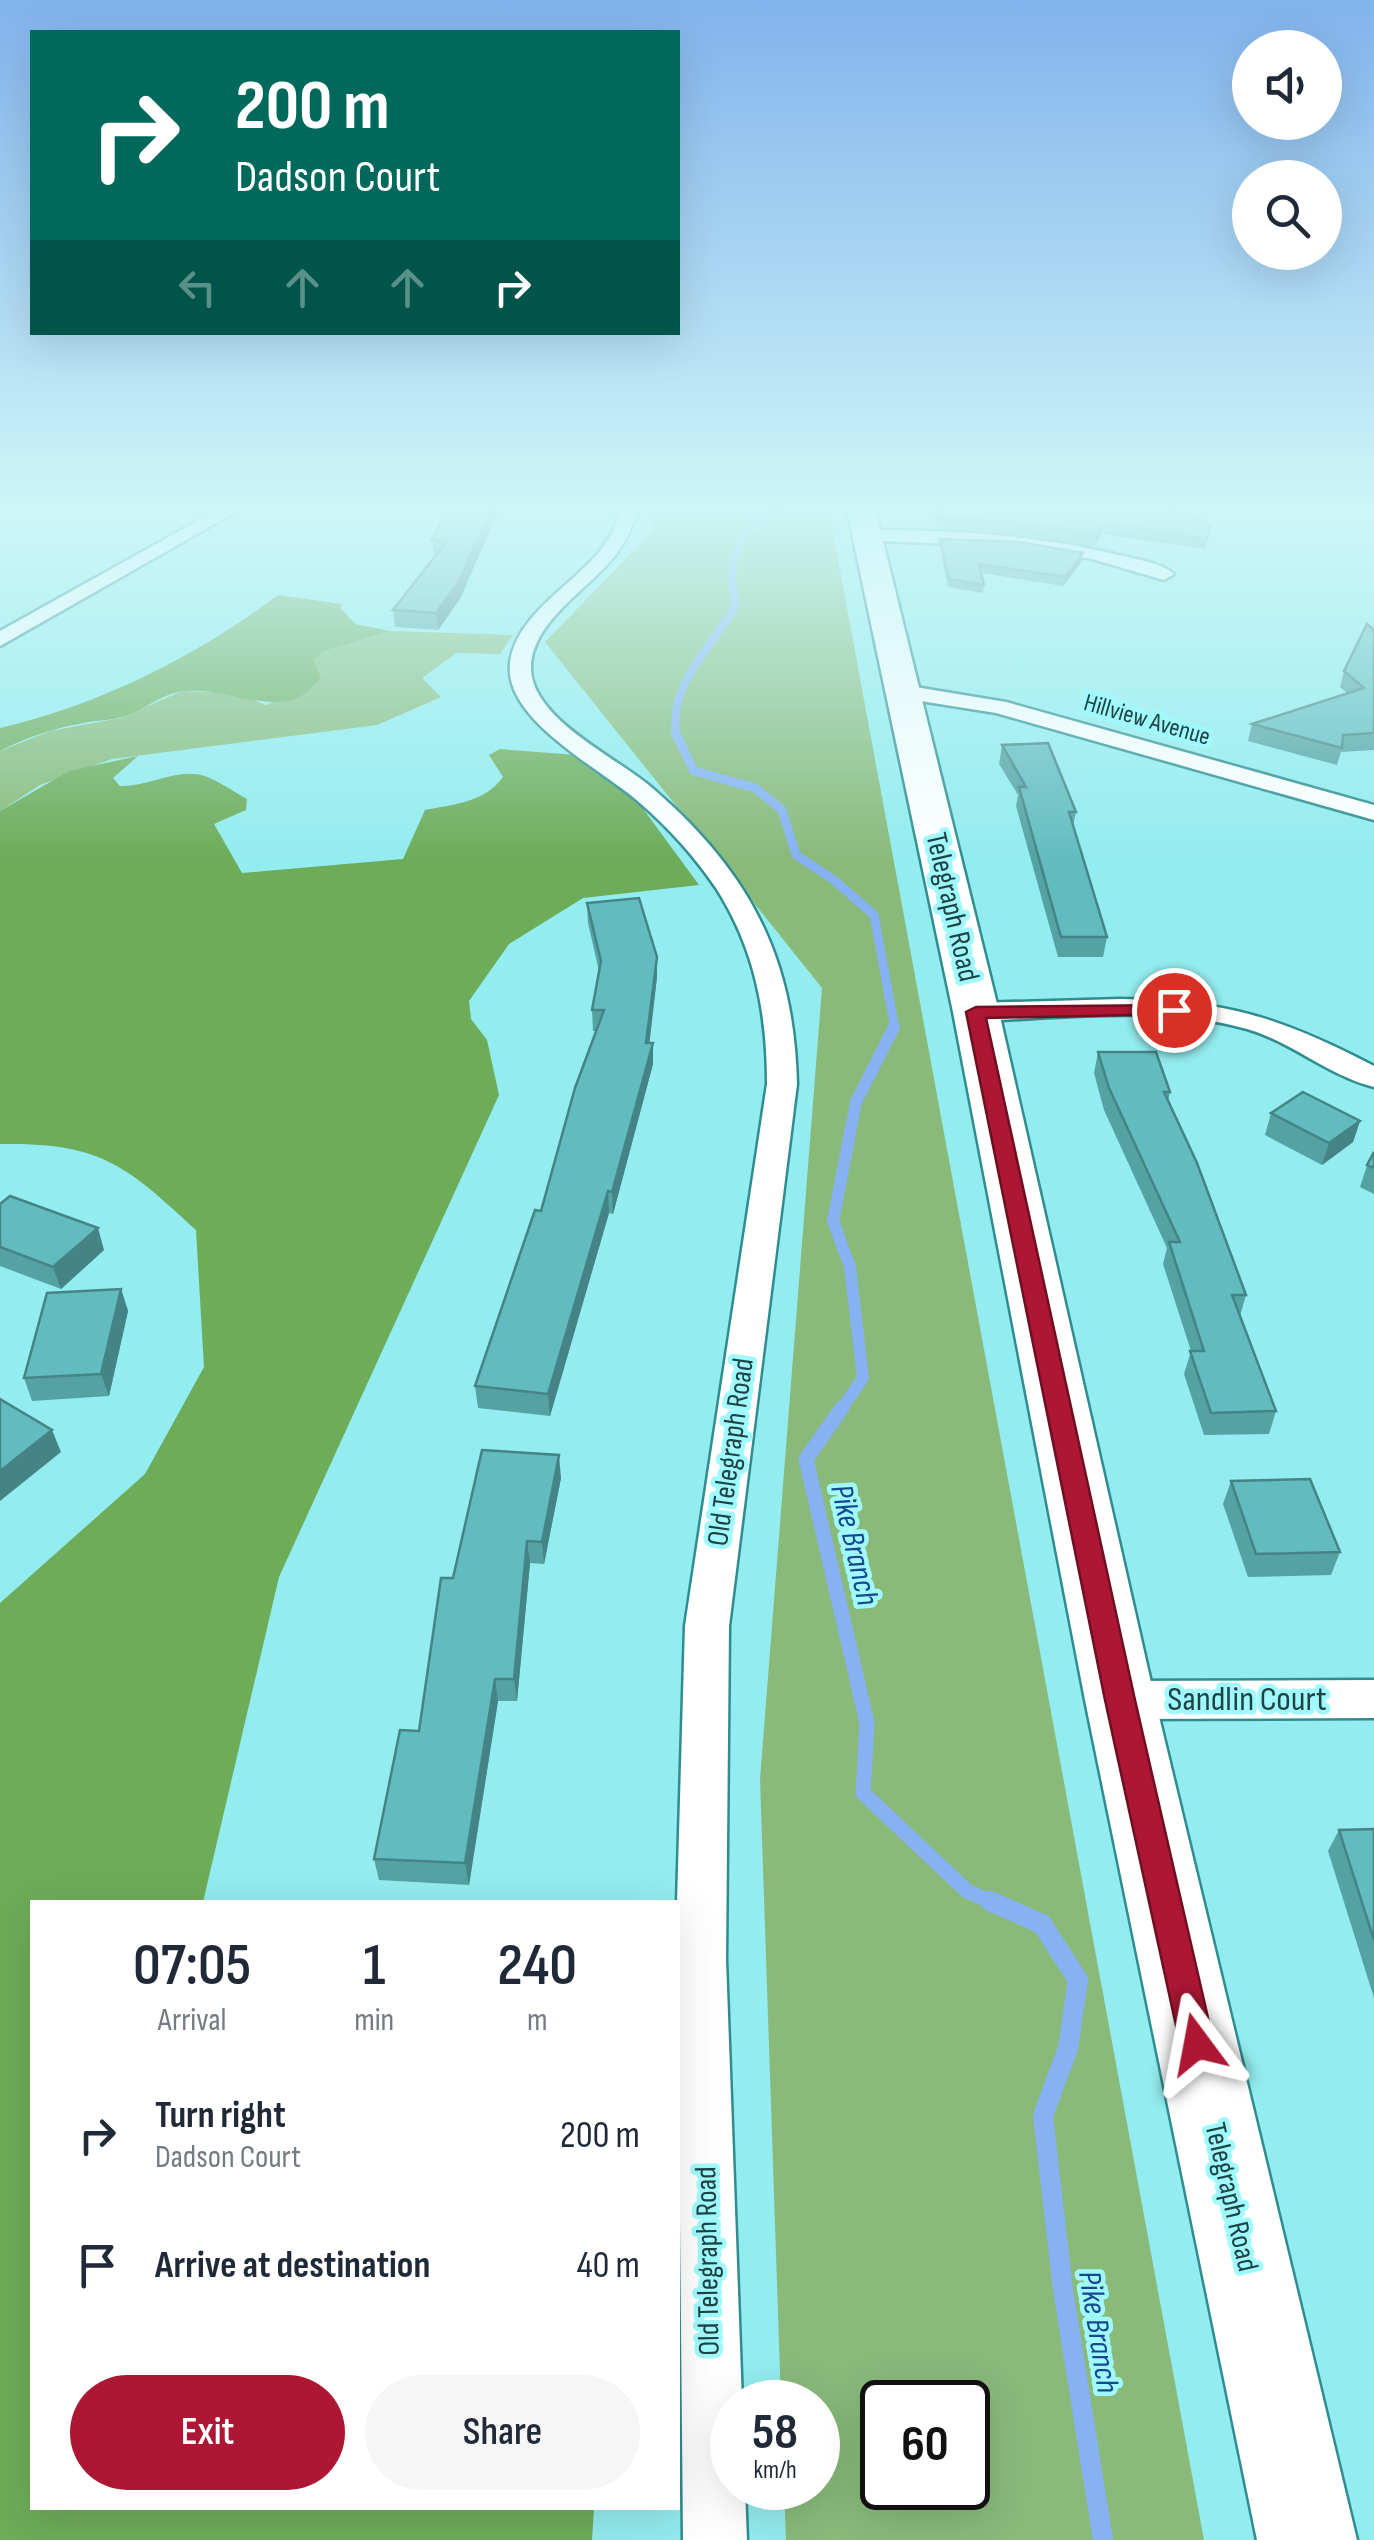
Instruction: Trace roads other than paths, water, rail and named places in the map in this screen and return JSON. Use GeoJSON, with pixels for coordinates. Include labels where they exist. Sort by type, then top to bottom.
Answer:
{"type":"FeatureCollection","features":[{"type":"Feature","properties":{"kind":"main road","name":"Telegraph Road"},"geometry":{"type":"LineString","coordinates":[[888,624],[976,1012],[1120,1700],[1307,2540]]}},
{"type":"Feature","properties":{"kind":"street"},"geometry":{"type":"LineString","coordinates":[[0,640],[28,624]]}},
{"type":"Feature","properties":{"kind":"street","name":"Old Telegraph Road"},"geometry":{"type":"LineString","coordinates":[[541,624],[522,653],[522,683],[539,710],[648,796],[706,860],[735,900],[765,957],[782,1035],[782,1084],[708,1626],[701,1960],[715,2540]]}},
{"type":"Feature","properties":{"kind":"street","name":"Hillview Avenue"},"geometry":{"type":"LineString","coordinates":[[904,692],[998,707],[1374,813]]}},
{"type":"Feature","properties":{"kind":"street"},"geometry":{"type":"LineString","coordinates":[[976,1012],[1174,1010],[1229,1016],[1287,1034],[1374,1078]]}},
{"type":"Feature","properties":{"kind":"street","name":"Sandlin Court"},"geometry":{"type":"LineString","coordinates":[[1120,1700],[1374,1699]]}},
{"type":"Feature","properties":{"kind":"waterway","name":"Pike Branch"},"geometry":{"type":"LineString","coordinates":[[676,734],[675,717],[685,684],[724,624]]}},
{"type":"Feature","properties":{"kind":"waterway","name":"Pike Branch"},"geometry":{"type":"LineString","coordinates":[[676,734],[694,771],[755,788],[782,810],[796,855],[834,880],[874,915],[895,1029]]}},
{"type":"Feature","properties":{"kind":"waterway","name":"Pike Branch"},"geometry":{"type":"LineString","coordinates":[[840,1411],[863,1378],[850,1267],[833,1221],[856,1102],[894,1027]]}},
{"type":"Feature","properties":{"kind":"waterway","name":"Pike Branch"},"geometry":{"type":"LineString","coordinates":[[842,1408],[806,1459],[867,1723],[863,1793],[967,1891],[996,1904]]}},
{"type":"Feature","properties":{"kind":"waterway","name":"Pike Branch"},"geometry":{"type":"LineString","coordinates":[[990,1901],[1042,1924],[1078,1980],[1068,2048],[1043,2116],[1063,2290],[1103,2540]]}}]}
